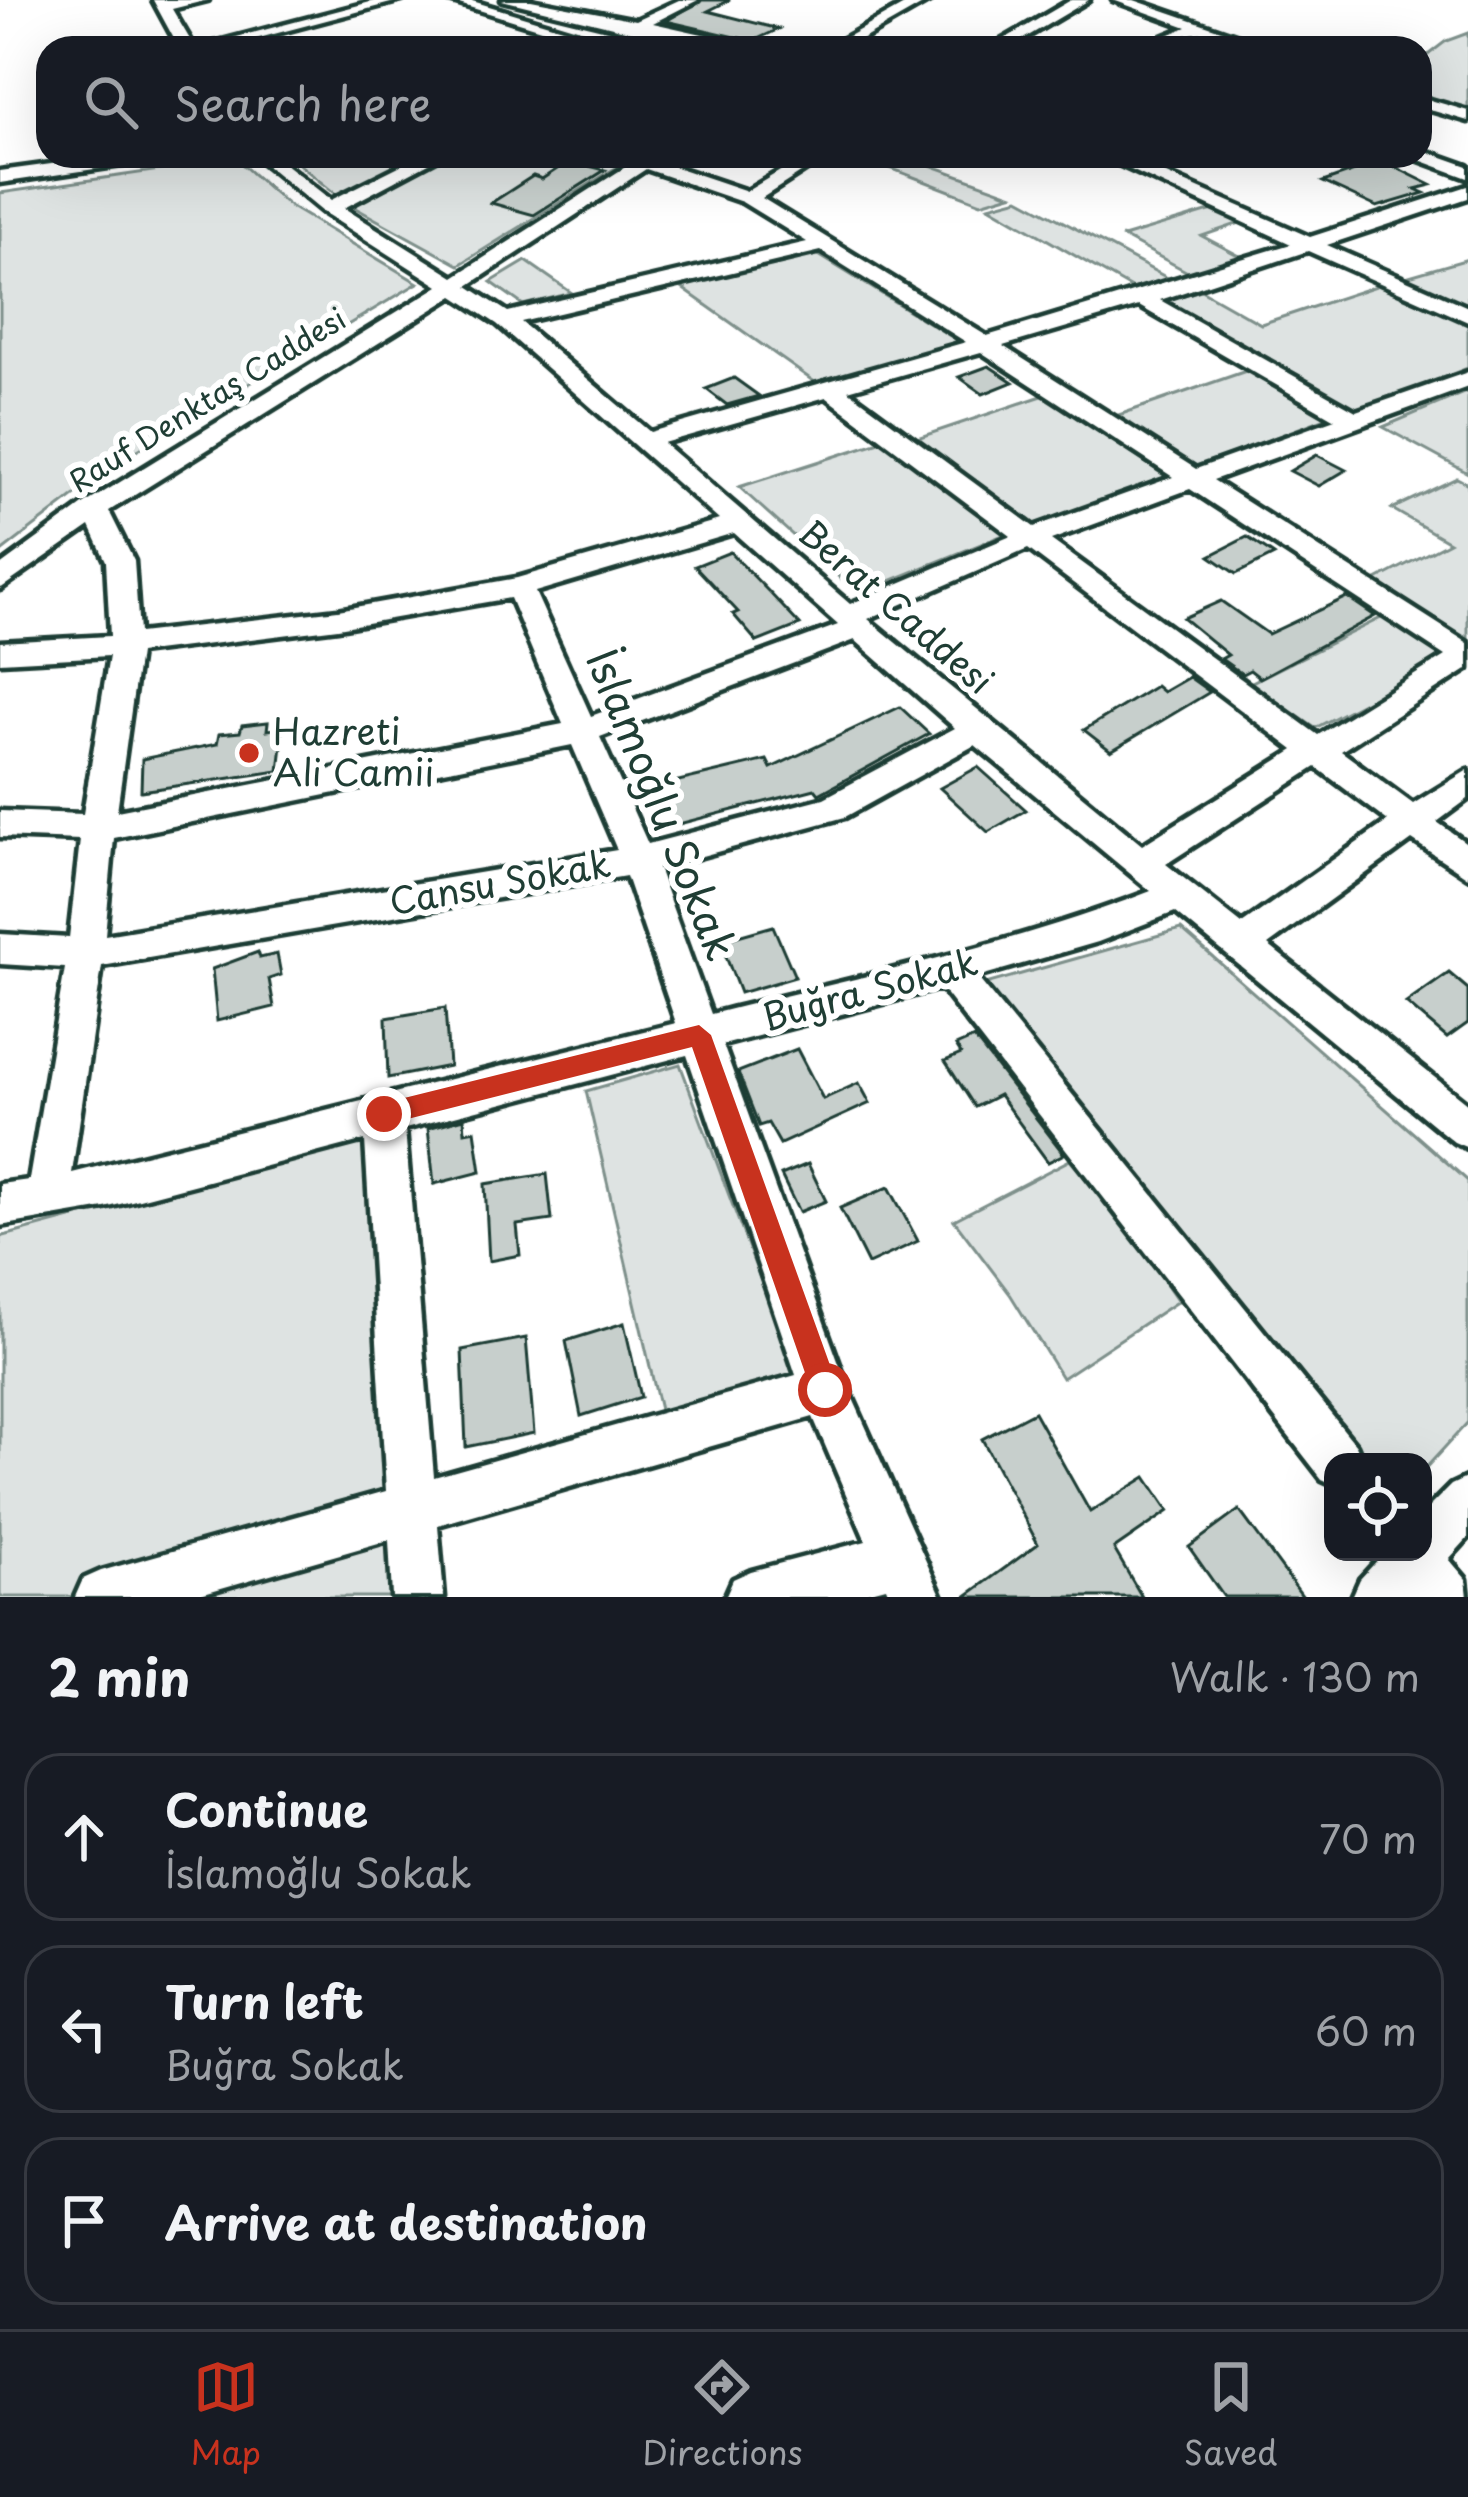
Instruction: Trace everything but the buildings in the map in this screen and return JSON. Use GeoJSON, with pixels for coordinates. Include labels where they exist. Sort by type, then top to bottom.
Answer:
{"type":"FeatureCollection","features":[{"type":"Feature","properties":{"kind":"street"},"geometry":{"type":"LineString","coordinates":[[180,36],[162,3],[201,0]]}},
{"type":"Feature","properties":{"kind":"street"},"geometry":{"type":"LineString","coordinates":[[250,36],[395,0]]}},
{"type":"Feature","properties":{"kind":"street"},"geometry":{"type":"LineString","coordinates":[[453,0],[572,36]]}},
{"type":"Feature","properties":{"kind":"street"},"geometry":{"type":"LineString","coordinates":[[509,0],[690,36]]}},
{"type":"Feature","properties":{"kind":"street"},"geometry":{"type":"LineString","coordinates":[[544,9],[569,0]]}},
{"type":"Feature","properties":{"kind":"street"},"geometry":{"type":"LineString","coordinates":[[613,36],[691,0]]}},
{"type":"Feature","properties":{"kind":"street"},"geometry":{"type":"LineString","coordinates":[[879,0],[918,3]]}},
{"type":"Feature","properties":{"kind":"street"},"geometry":{"type":"LineString","coordinates":[[1018,36],[1082,0]]}},
{"type":"Feature","properties":{"kind":"street"},"geometry":{"type":"LineString","coordinates":[[1120,0],[1231,36]]}},
{"type":"Feature","properties":{"kind":"street"},"geometry":{"type":"LineString","coordinates":[[1157,10],[1179,0]]}},
{"type":"Feature","properties":{"kind":"street"},"geometry":{"type":"LineString","coordinates":[[857,36],[918,3]]}},
{"type":"Feature","properties":{"kind":"street"},"geometry":{"type":"LineString","coordinates":[[1176,36],[1203,26]]}},
{"type":"Feature","properties":{"kind":"street"},"geometry":{"type":"LineString","coordinates":[[1432,106],[1468,116]]}},
{"type":"Feature","properties":{"kind":"street"},"geometry":{"type":"LineString","coordinates":[[1432,158],[1468,172]]}},
{"type":"Feature","properties":{"kind":"street"},"geometry":{"type":"LineString","coordinates":[[0,177],[63,168]]}},
{"type":"Feature","properties":{"kind":"street","name":"Berat Caddesi"},"geometry":{"type":"LineString","coordinates":[[279,168],[330,208],[505,319],[977,730],[1468,1129]]}},
{"type":"Feature","properties":{"kind":"street"},"geometry":{"type":"LineString","coordinates":[[330,208],[409,168]]}},
{"type":"Feature","properties":{"kind":"street","name":"Rauf Denktaş Caddesi"},"geometry":{"type":"LineString","coordinates":[[0,580],[95,509],[456,285],[626,168]]}},
{"type":"Feature","properties":{"kind":"street"},"geometry":{"type":"LineString","coordinates":[[667,168],[749,198],[826,244],[1467,657],[1139,864]]}},
{"type":"Feature","properties":{"kind":"street"},"geometry":{"type":"LineString","coordinates":[[749,198],[798,168]]}},
{"type":"Feature","properties":{"kind":"street"},"geometry":{"type":"LineString","coordinates":[[1137,168],[1468,315]]}},
{"type":"Feature","properties":{"kind":"street"},"geometry":{"type":"LineString","coordinates":[[648,440],[1142,299],[1468,192]]}},
{"type":"Feature","properties":{"kind":"street"},"geometry":{"type":"LineString","coordinates":[[690,276],[785,220]]}},
{"type":"Feature","properties":{"kind":"street"},"geometry":{"type":"LineString","coordinates":[[505,319],[826,244]]}},
{"type":"Feature","properties":{"kind":"street"},"geometry":{"type":"LineString","coordinates":[[1142,299],[1356,421]]}},
{"type":"Feature","properties":{"kind":"street"},"geometry":{"type":"LineString","coordinates":[[0,824],[98,827],[584,731],[854,622],[1030,538],[1468,379]]}},
{"type":"Feature","properties":{"kind":"street"},"geometry":{"type":"LineString","coordinates":[[832,390],[1468,863]]}},
{"type":"Feature","properties":{"kind":"street"},"geometry":{"type":"LineString","coordinates":[[46,1201],[76,1032],[98,827],[125,645],[120,561],[95,509]]}},
{"type":"Feature","properties":{"kind":"street"},"geometry":{"type":"LineString","coordinates":[[0,652],[125,645],[338,619],[519,587],[741,522]]}},
{"type":"Feature","properties":{"kind":"street","name":"İslamoğlu Sokak"},"geometry":{"type":"LineString","coordinates":[[519,587],[638,860],[825,1390],[907,1577]]}},
{"type":"Feature","properties":{"kind":"street","name":"Cansu Sokak"},"geometry":{"type":"LineString","coordinates":[[0,949],[83,954],[638,860],[832,808],[977,730]]}},
{"type":"Feature","properties":{"kind":"street"},"geometry":{"type":"LineString","coordinates":[[1239,946],[1468,782]]}},
{"type":"Feature","properties":{"kind":"street","name":"Buğra Sokak"},"geometry":{"type":"LineString","coordinates":[[0,1205],[46,1201],[949,970],[1098,927],[1177,896]]}},
{"type":"Feature","properties":{"kind":"street"},"geometry":{"type":"LineString","coordinates":[[949,970],[1332,1453]]}},
{"type":"Feature","properties":{"kind":"street"},"geometry":{"type":"LineString","coordinates":[[384,1114],[418,1597]]}},
{"type":"Feature","properties":{"kind":"street"},"geometry":{"type":"LineString","coordinates":[[101,1597],[825,1390]]}},
{"type":"Feature","properties":{"kind":"street"},"geometry":{"type":"LineString","coordinates":[[1378,1597],[1425,1570],[1468,1502]]}},
{"type":"Feature","properties":{"kind":"street"},"geometry":{"type":"LineString","coordinates":[[751,1597],[907,1577]]}},
{"type":"Feature","properties":{"kind":"shaded area"},"geometry":{"type":"Polygon","coordinates":[[[1468,33],[1468,110],[1432,100],[1432,52],[1468,33]]]}},
{"type":"Feature","properties":{"kind":"shaded area"},"geometry":{"type":"Polygon","coordinates":[[[174,168],[246,168],[288,205],[418,283],[121,460],[0,553],[0,193],[174,168]]]}},
{"type":"Feature","properties":{"kind":"shaded area"},"geometry":{"type":"Polygon","coordinates":[[[304,168],[396,168],[339,197],[304,168]]]}},
{"type":"Feature","properties":{"kind":"shaded area"},"geometry":{"type":"Polygon","coordinates":[[[420,168],[616,168],[459,265],[350,205],[420,168]]]}},
{"type":"Feature","properties":{"kind":"shaded area"},"geometry":{"type":"Polygon","coordinates":[[[890,168],[938,168],[1011,194],[981,203],[890,168]]]}},
{"type":"Feature","properties":{"kind":"shaded area"},"geometry":{"type":"Polygon","coordinates":[[[1019,198],[1173,281],[1136,291],[989,206],[1019,198]]]}},
{"type":"Feature","properties":{"kind":"shaded area"},"geometry":{"type":"Polygon","coordinates":[[[1213,210],[1243,222],[1202,236],[1247,260],[1195,276],[1123,237],[1213,210]]]}},
{"type":"Feature","properties":{"kind":"shaded area"},"geometry":{"type":"Polygon","coordinates":[[[817,254],[960,342],[816,383],[675,283],[817,254]]]}},
{"type":"Feature","properties":{"kind":"shaded area"},"geometry":{"type":"Polygon","coordinates":[[[1468,259],[1468,308],[1402,278],[1468,259]]]}},
{"type":"Feature","properties":{"kind":"shaded area"},"geometry":{"type":"Polygon","coordinates":[[[526,261],[572,293],[523,305],[491,282],[526,261]]]}},
{"type":"Feature","properties":{"kind":"shaded area"},"geometry":{"type":"Polygon","coordinates":[[[1379,285],[1468,324],[1468,368],[1358,411],[1160,302],[1201,290],[1261,324],[1379,285]]]}},
{"type":"Feature","properties":{"kind":"shaded area"},"geometry":{"type":"Polygon","coordinates":[[[1249,370],[1334,415],[1186,471],[1110,418],[1249,370]]]}},
{"type":"Feature","properties":{"kind":"shaded area"},"geometry":{"type":"Polygon","coordinates":[[[1468,391],[1468,473],[1383,427],[1468,391]]]}},
{"type":"Feature","properties":{"kind":"shaded area"},"geometry":{"type":"Polygon","coordinates":[[[1045,395],[1167,477],[1032,527],[914,439],[1045,395]]]}},
{"type":"Feature","properties":{"kind":"shaded area"},"geometry":{"type":"Polygon","coordinates":[[[883,441],[1006,534],[858,594],[739,487],[883,441]]]}},
{"type":"Feature","properties":{"kind":"shaded area"},"geometry":{"type":"Polygon","coordinates":[[[1457,478],[1468,484],[1468,641],[1373,582],[1449,542],[1392,509],[1457,478]]]}},
{"type":"Feature","properties":{"kind":"shaded area"},"geometry":{"type":"Polygon","coordinates":[[[1383,617],[1448,658],[1315,728],[1250,683],[1383,617]]]}},
{"type":"Feature","properties":{"kind":"shaded area"},"geometry":{"type":"Polygon","coordinates":[[[1181,929],[1468,1181],[1468,1422],[1432,1461],[1432,1453],[1351,1453],[982,985],[1181,929]]]}},
{"type":"Feature","properties":{"kind":"shaded area"},"geometry":{"type":"Polygon","coordinates":[[[680,1064],[799,1383],[664,1427],[586,1091],[680,1064]]]}},
{"type":"Feature","properties":{"kind":"shaded area"},"geometry":{"type":"Polygon","coordinates":[[[375,1137],[395,1597],[0,1597],[0,1237],[375,1137]]]}},
{"type":"Feature","properties":{"kind":"shaded area"},"geometry":{"type":"Polygon","coordinates":[[[1070,1160],[1131,1233],[1178,1301],[1062,1378],[1010,1294],[954,1220],[1070,1160]]]}},
{"type":"Feature","properties":{"kind":"place","name":"Hazreti Ali Camii"},"geometry":{"type":"Point","coordinates":[249,753]}},
{"type":"Feature","properties":{"kind":"route"},"geometry":{"type":"LineString","coordinates":[[384,1114],[699,1035],[825,1390]]}}]}
